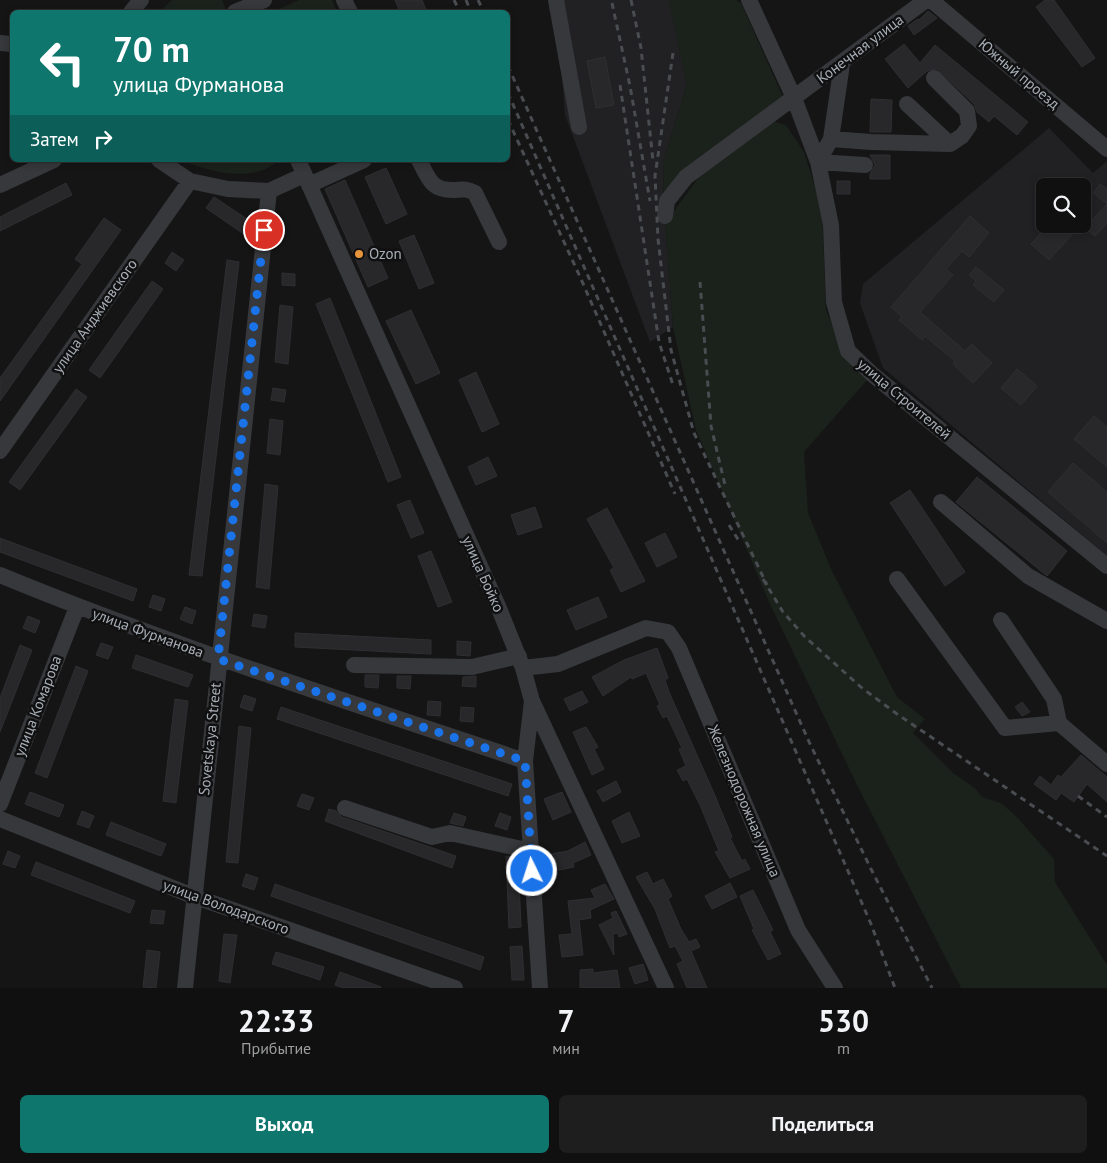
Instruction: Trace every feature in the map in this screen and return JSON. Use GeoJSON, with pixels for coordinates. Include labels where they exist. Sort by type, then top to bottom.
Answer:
{"type":"FeatureCollection","features":[{"type":"Feature","properties":{"kind":"street"},"geometry":{"type":"LineString","coordinates":[[133,10],[141,0]]}},
{"type":"Feature","properties":{"kind":"street"},"geometry":{"type":"LineString","coordinates":[[240,10],[264,0]]}},
{"type":"Feature","properties":{"kind":"street"},"geometry":{"type":"LineString","coordinates":[[556,0],[579,127]]}},
{"type":"Feature","properties":{"kind":"street","name":"улица Строителей"},"geometry":{"type":"LineString","coordinates":[[749,0],[794,98],[818,162],[831,225],[834,302],[848,351],[872,374],[1107,566]]}},
{"type":"Feature","properties":{"kind":"street","name":"Конечная улица"},"geometry":{"type":"LineString","coordinates":[[665,216],[667,201],[686,177],[715,154],[842,64],[926,0]]}},
{"type":"Feature","properties":{"kind":"street","name":"Южный проезд"},"geometry":{"type":"LineString","coordinates":[[931,0],[1107,149]]}},
{"type":"Feature","properties":{"kind":"street"},"geometry":{"type":"LineString","coordinates":[[842,64],[831,139],[818,162],[865,165]]}},
{"type":"Feature","properties":{"kind":"street"},"geometry":{"type":"LineString","coordinates":[[831,139],[950,144],[962,136],[969,126],[967,111],[934,78]]}},
{"type":"Feature","properties":{"kind":"street"},"geometry":{"type":"LineString","coordinates":[[907,104],[950,144]]}},
{"type":"Feature","properties":{"kind":"street"},"geometry":{"type":"LineString","coordinates":[[0,185],[50,162]]}},
{"type":"Feature","properties":{"kind":"street"},"geometry":{"type":"LineString","coordinates":[[161,162],[190,181],[228,189],[268,191],[304,173],[355,162]]}},
{"type":"Feature","properties":{"kind":"street"},"geometry":{"type":"LineString","coordinates":[[420,162],[429,180],[442,191],[468,189],[475,193],[499,242]]}},
{"type":"Feature","properties":{"kind":"street","name":"улица Бойко"},"geometry":{"type":"LineString","coordinates":[[304,173],[521,662],[532,701],[666,988]]}},
{"type":"Feature","properties":{"kind":"street","name":"улица Анджиевского"},"geometry":{"type":"LineString","coordinates":[[0,451],[190,181]]}},
{"type":"Feature","properties":{"kind":"street","name":"Sovetskaya Street"},"geometry":{"type":"LineString","coordinates":[[185,988],[193,896],[268,191]]}},
{"type":"Feature","properties":{"kind":"street"},"geometry":{"type":"LineString","coordinates":[[941,502],[1028,576],[1107,621]]}},
{"type":"Feature","properties":{"kind":"street","name":"улица Фурманова"},"geometry":{"type":"LineString","coordinates":[[0,575],[76,607],[218,659],[525,761]]}},
{"type":"Feature","properties":{"kind":"street"},"geometry":{"type":"LineString","coordinates":[[897,579],[1005,728],[1059,723]]}},
{"type":"Feature","properties":{"kind":"street","name":"улица Комарова"},"geometry":{"type":"LineString","coordinates":[[0,804],[76,607]]}},
{"type":"Feature","properties":{"kind":"street"},"geometry":{"type":"LineString","coordinates":[[1001,620],[1054,700],[1059,723],[1107,764]]}},
{"type":"Feature","properties":{"kind":"street","name":"Железнодорожная улица"},"geometry":{"type":"LineString","coordinates":[[521,662],[558,664],[646,628],[668,632],[675,640],[798,930],[835,988]]}},
{"type":"Feature","properties":{"kind":"street"},"geometry":{"type":"LineString","coordinates":[[354,665],[472,667],[521,662]]}},
{"type":"Feature","properties":{"kind":"street"},"geometry":{"type":"LineString","coordinates":[[532,701],[525,761],[540,988]]}},
{"type":"Feature","properties":{"kind":"street"},"geometry":{"type":"LineString","coordinates":[[345,808],[432,837],[450,832],[531,851]]}},
{"type":"Feature","properties":{"kind":"street","name":"улица Володарского"},"geometry":{"type":"LineString","coordinates":[[0,819],[193,896],[455,988]]}},
{"type":"Feature","properties":{"kind":"shaded area"},"geometry":{"type":"Polygon","coordinates":[[[172,0],[222,0],[226,10],[161,10],[172,0]]]}},
{"type":"Feature","properties":{"kind":"shaded area"},"geometry":{"type":"Polygon","coordinates":[[[299,0],[332,0],[336,10],[276,10],[299,0]]]}},
{"type":"Feature","properties":{"kind":"shaded area"},"geometry":{"type":"Polygon","coordinates":[[[556,0],[673,0],[670,2],[687,85],[664,159],[663,192],[673,327],[650,342],[565,115],[556,0]]]}},
{"type":"Feature","properties":{"kind":"shaded area"},"geometry":{"type":"Polygon","coordinates":[[[673,0],[736,0],[741,3],[783,97],[663,192],[664,159],[687,85],[669,2],[673,0]]]}},
{"type":"Feature","properties":{"kind":"shaded area"},"geometry":{"type":"Polygon","coordinates":[[[770,120],[786,125],[804,152],[822,209],[826,310],[854,369],[868,379],[804,452],[808,513],[832,571],[897,697],[925,719],[913,733],[953,773],[975,788],[982,797],[1001,803],[1016,816],[1054,859],[1055,882],[1107,965],[1107,988],[961,988],[857,785],[769,602],[696,430],[673,327],[665,223],[702,173],[770,120]]]}},
{"type":"Feature","properties":{"kind":"shaded area"},"geometry":{"type":"Polygon","coordinates":[[[1049,128],[1093,173],[1107,161],[1107,556],[883,368],[860,303],[863,284],[1049,128]]]}},
{"type":"Feature","properties":{"kind":"shaded area"},"geometry":{"type":"Polygon","coordinates":[[[187,162],[275,162],[257,172],[245,174],[218,172],[187,162]]]}},
{"type":"Feature","properties":{"kind":"building"},"geometry":{"type":"Polygon","coordinates":[[[395,0],[422,0],[426,10],[399,10],[395,0]]]}},
{"type":"Feature","properties":{"kind":"building"},"geometry":{"type":"Polygon","coordinates":[[[1045,0],[1054,0],[1095,58],[1082,67],[1036,7],[1045,0]]]}},
{"type":"Feature","properties":{"kind":"building"},"geometry":{"type":"Polygon","coordinates":[[[928,11],[937,18],[914,35],[908,26],[919,20],[928,11]]]}},
{"type":"Feature","properties":{"kind":"building"},"geometry":{"type":"Polygon","coordinates":[[[904,44],[920,63],[935,45],[1028,122],[1017,135],[994,116],[989,122],[977,112],[974,104],[937,69],[927,71],[908,88],[885,59],[904,44]]]}},
{"type":"Feature","properties":{"kind":"building"},"geometry":{"type":"Polygon","coordinates":[[[605,57],[614,105],[596,108],[587,61],[605,57]]]}},
{"type":"Feature","properties":{"kind":"building"},"geometry":{"type":"Polygon","coordinates":[[[871,99],[892,100],[891,132],[870,132],[871,99]]]}},
{"type":"Feature","properties":{"kind":"building"},"geometry":{"type":"Polygon","coordinates":[[[870,155],[890,155],[890,179],[870,179],[870,174],[875,165],[870,155]]]}},
{"type":"Feature","properties":{"kind":"building"},"geometry":{"type":"Polygon","coordinates":[[[386,168],[407,214],[386,224],[365,177],[386,168]]]}},
{"type":"Feature","properties":{"kind":"building"},"geometry":{"type":"Polygon","coordinates":[[[345,180],[388,278],[368,287],[325,189],[345,180]]]}},
{"type":"Feature","properties":{"kind":"building"},"geometry":{"type":"Polygon","coordinates":[[[837,181],[850,181],[850,194],[837,194],[837,181]]]}},
{"type":"Feature","properties":{"kind":"building"},"geometry":{"type":"Polygon","coordinates":[[[66,183],[72,195],[0,231],[0,217],[66,183]]]}},
{"type":"Feature","properties":{"kind":"building"},"geometry":{"type":"Polygon","coordinates":[[[1100,184],[1107,189],[1107,204],[1093,193],[1100,184]]]}},
{"type":"Feature","properties":{"kind":"building"},"geometry":{"type":"Polygon","coordinates":[[[214,197],[253,223],[245,235],[206,208],[214,197]]]}},
{"type":"Feature","properties":{"kind":"building"},"geometry":{"type":"Polygon","coordinates":[[[1107,204],[1107,223],[1095,236],[1091,233],[1091,221],[1107,204]]]}},
{"type":"Feature","properties":{"kind":"building"},"geometry":{"type":"Polygon","coordinates":[[[970,216],[989,233],[969,257],[962,251],[946,269],[953,275],[920,312],[965,351],[972,344],[992,363],[973,383],[953,364],[955,361],[925,336],[922,340],[899,320],[902,317],[891,307],[970,216]]]}},
{"type":"Feature","properties":{"kind":"building"},"geometry":{"type":"Polygon","coordinates":[[[104,218],[121,230],[0,401],[0,378],[82,264],[75,259],[104,218]]]}},
{"type":"Feature","properties":{"kind":"building"},"geometry":{"type":"Polygon","coordinates":[[[1041,233],[1074,233],[1049,260],[1031,244],[1041,233]]]}},
{"type":"Feature","properties":{"kind":"building"},"geometry":{"type":"Polygon","coordinates":[[[414,235],[434,283],[419,289],[399,241],[414,235]]]}},
{"type":"Feature","properties":{"kind":"building"},"geometry":{"type":"Polygon","coordinates":[[[172,252],[184,260],[176,271],[165,263],[172,252]]]}},
{"type":"Feature","properties":{"kind":"building"},"geometry":{"type":"Polygon","coordinates":[[[227,260],[239,262],[202,576],[189,575],[227,260]]]}},
{"type":"Feature","properties":{"kind":"building"},"geometry":{"type":"Polygon","coordinates":[[[976,267],[1004,290],[994,302],[973,285],[976,281],[969,275],[976,267]]]}},
{"type":"Feature","properties":{"kind":"building"},"geometry":{"type":"Polygon","coordinates":[[[282,273],[295,274],[295,286],[282,285],[282,273]]]}},
{"type":"Feature","properties":{"kind":"building"},"geometry":{"type":"Polygon","coordinates":[[[152,281],[163,289],[100,378],[89,370],[152,281]]]}},
{"type":"Feature","properties":{"kind":"building"},"geometry":{"type":"Polygon","coordinates":[[[330,298],[401,477],[388,482],[316,304],[330,298]]]}},
{"type":"Feature","properties":{"kind":"building"},"geometry":{"type":"Polygon","coordinates":[[[280,305],[293,307],[288,364],[275,362],[280,305]]]}},
{"type":"Feature","properties":{"kind":"building"},"geometry":{"type":"Polygon","coordinates":[[[411,310],[440,373],[416,384],[386,321],[411,310]]]}},
{"type":"Feature","properties":{"kind":"building"},"geometry":{"type":"Polygon","coordinates":[[[1017,369],[1037,386],[1021,405],[1001,388],[1017,369]]]}},
{"type":"Feature","properties":{"kind":"building"},"geometry":{"type":"Polygon","coordinates":[[[476,372],[499,424],[482,432],[459,380],[476,372]]]}},
{"type":"Feature","properties":{"kind":"building"},"geometry":{"type":"Polygon","coordinates":[[[273,388],[286,390],[284,402],[271,400],[273,388]]]}},
{"type":"Feature","properties":{"kind":"building"},"geometry":{"type":"Polygon","coordinates":[[[76,389],[87,397],[20,490],[9,482],[76,389]]]}},
{"type":"Feature","properties":{"kind":"building"},"geometry":{"type":"Polygon","coordinates":[[[1094,416],[1107,427],[1107,467],[1074,439],[1094,416]]]}},
{"type":"Feature","properties":{"kind":"building"},"geometry":{"type":"Polygon","coordinates":[[[270,419],[283,421],[280,455],[267,453],[270,419]]]}},
{"type":"Feature","properties":{"kind":"building"},"geometry":{"type":"Polygon","coordinates":[[[488,457],[497,476],[476,485],[468,467],[488,457]]]}},
{"type":"Feature","properties":{"kind":"building"},"geometry":{"type":"Polygon","coordinates":[[[1073,463],[1107,492],[1107,543],[1048,492],[1073,463]]]}},
{"type":"Feature","properties":{"kind":"building"},"geometry":{"type":"Polygon","coordinates":[[[977,477],[1067,551],[1047,576],[956,502],[977,477]]]}},
{"type":"Feature","properties":{"kind":"building"},"geometry":{"type":"Polygon","coordinates":[[[265,484],[278,486],[269,589],[256,587],[265,484]]]}},
{"type":"Feature","properties":{"kind":"building"},"geometry":{"type":"Polygon","coordinates":[[[910,490],[965,572],[945,586],[890,503],[910,490]]]}},
{"type":"Feature","properties":{"kind":"building"},"geometry":{"type":"Polygon","coordinates":[[[410,500],[424,533],[411,538],[397,505],[410,500]]]}},
{"type":"Feature","properties":{"kind":"building"},"geometry":{"type":"Polygon","coordinates":[[[535,507],[542,527],[518,535],[511,515],[535,507]]]}},
{"type":"Feature","properties":{"kind":"building"},"geometry":{"type":"Polygon","coordinates":[[[607,508],[645,581],[621,592],[610,570],[614,568],[587,519],[607,508]]]}},
{"type":"Feature","properties":{"kind":"building"},"geometry":{"type":"Polygon","coordinates":[[[665,533],[677,557],[657,567],[645,543],[665,533]]]}},
{"type":"Feature","properties":{"kind":"building"},"geometry":{"type":"Polygon","coordinates":[[[0,538],[137,589],[133,601],[0,552],[0,538]]]}},
{"type":"Feature","properties":{"kind":"building"},"geometry":{"type":"Polygon","coordinates":[[[431,551],[452,602],[438,607],[418,556],[431,551]]]}},
{"type":"Feature","properties":{"kind":"building"},"geometry":{"type":"Polygon","coordinates":[[[153,595],[165,599],[161,611],[149,607],[153,595]]]}},
{"type":"Feature","properties":{"kind":"building"},"geometry":{"type":"Polygon","coordinates":[[[598,597],[607,617],[576,630],[567,610],[598,597]]]}},
{"type":"Feature","properties":{"kind":"building"},"geometry":{"type":"Polygon","coordinates":[[[185,607],[196,611],[192,624],[180,619],[185,607]]]}},
{"type":"Feature","properties":{"kind":"building"},"geometry":{"type":"Polygon","coordinates":[[[254,614],[267,616],[265,628],[252,626],[254,614]]]}},
{"type":"Feature","properties":{"kind":"building"},"geometry":{"type":"Polygon","coordinates":[[[28,616],[40,621],[35,633],[23,628],[28,616]]]}},
{"type":"Feature","properties":{"kind":"building"},"geometry":{"type":"Polygon","coordinates":[[[295,633],[431,640],[431,654],[295,647],[295,633]]]}},
{"type":"Feature","properties":{"kind":"building"},"geometry":{"type":"Polygon","coordinates":[[[457,641],[471,642],[470,656],[457,655],[457,641]]]}},
{"type":"Feature","properties":{"kind":"building"},"geometry":{"type":"Polygon","coordinates":[[[101,643],[113,647],[108,659],[96,655],[101,643]]]}},
{"type":"Feature","properties":{"kind":"building"},"geometry":{"type":"Polygon","coordinates":[[[20,645],[32,650],[0,732],[0,698],[20,645]]]}},
{"type":"Feature","properties":{"kind":"building"},"geometry":{"type":"Polygon","coordinates":[[[657,648],[668,678],[665,680],[669,692],[713,791],[732,837],[730,838],[742,861],[745,859],[750,869],[730,878],[715,852],[719,851],[700,805],[687,779],[683,781],[677,770],[686,766],[679,749],[682,748],[667,716],[663,718],[657,706],[660,705],[646,673],[632,679],[631,677],[603,696],[592,677],[624,660],[657,648]]]}},
{"type":"Feature","properties":{"kind":"building"},"geometry":{"type":"Polygon","coordinates":[[[136,655],[193,675],[188,687],[132,668],[136,655]]]}},
{"type":"Feature","properties":{"kind":"building"},"geometry":{"type":"Polygon","coordinates":[[[76,666],[88,671],[47,778],[35,773],[76,666]]]}},
{"type":"Feature","properties":{"kind":"building"},"geometry":{"type":"Polygon","coordinates":[[[365,675],[379,675],[378,688],[365,687],[365,675]]]}},
{"type":"Feature","properties":{"kind":"building"},"geometry":{"type":"Polygon","coordinates":[[[397,676],[411,676],[410,689],[397,688],[397,676]]]}},
{"type":"Feature","properties":{"kind":"building"},"geometry":{"type":"Polygon","coordinates":[[[476,676],[476,687],[462,686],[463,677],[476,676]]]}},
{"type":"Feature","properties":{"kind":"building"},"geometry":{"type":"Polygon","coordinates":[[[582,691],[588,702],[570,711],[564,699],[582,691]]]}},
{"type":"Feature","properties":{"kind":"building"},"geometry":{"type":"Polygon","coordinates":[[[244,695],[256,699],[252,711],[240,707],[244,695]]]}},
{"type":"Feature","properties":{"kind":"building"},"geometry":{"type":"Polygon","coordinates":[[[175,699],[188,701],[176,803],[163,801],[175,699]]]}},
{"type":"Feature","properties":{"kind":"building"},"geometry":{"type":"Polygon","coordinates":[[[428,701],[441,702],[440,716],[427,715],[428,701]]]}},
{"type":"Feature","properties":{"kind":"building"},"geometry":{"type":"Polygon","coordinates":[[[1022,702],[1030,712],[1022,716],[1015,707],[1022,702]]]}},
{"type":"Feature","properties":{"kind":"building"},"geometry":{"type":"Polygon","coordinates":[[[281,707],[512,784],[508,796],[277,719],[281,707]]]}},
{"type":"Feature","properties":{"kind":"building"},"geometry":{"type":"Polygon","coordinates":[[[461,707],[474,708],[473,722],[460,721],[461,707]]]}},
{"type":"Feature","properties":{"kind":"building"},"geometry":{"type":"Polygon","coordinates":[[[239,726],[251,728],[238,863],[226,862],[239,726]]]}},
{"type":"Feature","properties":{"kind":"building"},"geometry":{"type":"Polygon","coordinates":[[[586,727],[598,747],[594,749],[604,769],[592,775],[573,732],[586,727]]]}},
{"type":"Feature","properties":{"kind":"building"},"geometry":{"type":"Polygon","coordinates":[[[1081,755],[1107,777],[1107,802],[1087,784],[1074,802],[1061,793],[1056,800],[1034,784],[1040,776],[1051,785],[1058,775],[1061,777],[1081,755]]]}},
{"type":"Feature","properties":{"kind":"building"},"geometry":{"type":"Polygon","coordinates":[[[616,781],[621,792],[603,802],[597,791],[616,781]]]}},
{"type":"Feature","properties":{"kind":"building"},"geometry":{"type":"Polygon","coordinates":[[[30,792],[64,805],[59,817],[25,804],[30,792]]]}},
{"type":"Feature","properties":{"kind":"building"},"geometry":{"type":"Polygon","coordinates":[[[562,792],[571,812],[553,820],[544,799],[562,792]]]}},
{"type":"Feature","properties":{"kind":"building"},"geometry":{"type":"Polygon","coordinates":[[[302,794],[314,798],[309,810],[297,806],[302,794]]]}},
{"type":"Feature","properties":{"kind":"building"},"geometry":{"type":"Polygon","coordinates":[[[329,809],[336,811],[342,817],[456,856],[452,868],[325,821],[329,809]]]}},
{"type":"Feature","properties":{"kind":"building"},"geometry":{"type":"Polygon","coordinates":[[[82,811],[94,816],[89,828],[77,824],[82,811]]]}},
{"type":"Feature","properties":{"kind":"building"},"geometry":{"type":"Polygon","coordinates":[[[629,812],[640,836],[622,843],[612,821],[629,812]]]}},
{"type":"Feature","properties":{"kind":"building"},"geometry":{"type":"Polygon","coordinates":[[[454,813],[466,817],[463,826],[450,823],[454,813]]]}},
{"type":"Feature","properties":{"kind":"building"},"geometry":{"type":"Polygon","coordinates":[[[500,813],[511,817],[507,830],[495,826],[500,813]]]}},
{"type":"Feature","properties":{"kind":"building"},"geometry":{"type":"Polygon","coordinates":[[[111,822],[166,844],[161,856],[106,835],[111,822]]]}},
{"type":"Feature","properties":{"kind":"building"},"geometry":{"type":"Polygon","coordinates":[[[585,842],[591,855],[573,863],[574,867],[549,872],[546,855],[568,851],[585,842]]]}},
{"type":"Feature","properties":{"kind":"building"},"geometry":{"type":"Polygon","coordinates":[[[8,851],[20,856],[15,868],[3,864],[8,851]]]}},
{"type":"Feature","properties":{"kind":"building"},"geometry":{"type":"Polygon","coordinates":[[[506,856],[518,858],[521,927],[509,928],[506,856]]]}},
{"type":"Feature","properties":{"kind":"building"},"geometry":{"type":"Polygon","coordinates":[[[36,862],[135,901],[130,913],[31,875],[36,862]]]}},
{"type":"Feature","properties":{"kind":"building"},"geometry":{"type":"Polygon","coordinates":[[[647,872],[653,884],[663,879],[672,896],[668,899],[681,929],[689,942],[696,939],[700,947],[691,951],[707,988],[687,988],[677,964],[683,961],[675,946],[670,948],[655,909],[636,877],[647,872]]]}},
{"type":"Feature","properties":{"kind":"building"},"geometry":{"type":"Polygon","coordinates":[[[246,874],[258,878],[254,890],[242,886],[246,874]]]}},
{"type":"Feature","properties":{"kind":"building"},"geometry":{"type":"Polygon","coordinates":[[[730,883],[737,897],[712,909],[705,896],[730,883]]]}},
{"type":"Feature","properties":{"kind":"building"},"geometry":{"type":"Polygon","coordinates":[[[275,884],[484,957],[480,970],[271,896],[275,884]]]}},
{"type":"Feature","properties":{"kind":"building"},"geometry":{"type":"Polygon","coordinates":[[[605,884],[614,899],[590,910],[591,918],[579,920],[583,955],[562,957],[559,935],[572,934],[568,901],[595,898],[591,890],[605,884]]]}},
{"type":"Feature","properties":{"kind":"building"},"geometry":{"type":"Polygon","coordinates":[[[753,890],[773,930],[770,932],[781,954],[768,960],[752,930],[754,929],[740,896],[753,890]]]}},
{"type":"Feature","properties":{"kind":"building"},"geometry":{"type":"Polygon","coordinates":[[[152,910],[165,911],[163,924],[150,923],[152,910]]]}},
{"type":"Feature","properties":{"kind":"building"},"geometry":{"type":"Polygon","coordinates":[[[616,911],[627,934],[619,937],[618,933],[613,934],[614,955],[599,925],[613,918],[611,913],[616,911]]]}},
{"type":"Feature","properties":{"kind":"building"},"geometry":{"type":"Polygon","coordinates":[[[224,934],[237,935],[230,983],[219,981],[224,934]]]}},
{"type":"Feature","properties":{"kind":"building"},"geometry":{"type":"Polygon","coordinates":[[[522,946],[524,980],[512,980],[510,947],[522,946]]]}},
{"type":"Feature","properties":{"kind":"building"},"geometry":{"type":"Polygon","coordinates":[[[147,950],[160,952],[156,988],[143,987],[147,950]]]}},
{"type":"Feature","properties":{"kind":"building"},"geometry":{"type":"Polygon","coordinates":[[[276,952],[324,967],[320,980],[272,964],[276,952]]]}},
{"type":"Feature","properties":{"kind":"building"},"geometry":{"type":"Polygon","coordinates":[[[643,964],[648,980],[635,984],[629,968],[643,964]]]}},
{"type":"Feature","properties":{"kind":"building"},"geometry":{"type":"Polygon","coordinates":[[[593,969],[593,973],[617,970],[620,988],[580,988],[580,970],[593,969]]]}},
{"type":"Feature","properties":{"kind":"building"},"geometry":{"type":"Polygon","coordinates":[[[340,972],[381,987],[344,988],[335,985],[340,972]]]}},
{"type":"Feature","properties":{"kind":"railway"},"geometry":{"type":"LineString","coordinates":[[454,0],[459,10]]}},
{"type":"Feature","properties":{"kind":"railway"},"geometry":{"type":"LineString","coordinates":[[466,0],[470,10]]}},
{"type":"Feature","properties":{"kind":"railway"},"geometry":{"type":"LineString","coordinates":[[478,0],[483,10]]}},
{"type":"Feature","properties":{"kind":"railway"},"geometry":{"type":"LineString","coordinates":[[631,0],[641,48],[653,161]]}},
{"type":"Feature","properties":{"kind":"railway"},"geometry":{"type":"LineString","coordinates":[[612,3],[630,86],[650,201]]}},
{"type":"Feature","properties":{"kind":"railway"},"geometry":{"type":"LineString","coordinates":[[673,53],[655,176],[658,239],[671,350],[694,433],[767,585]]}},
{"type":"Feature","properties":{"kind":"railway"},"geometry":{"type":"LineString","coordinates":[[510,70],[810,744],[932,988]]}},
{"type":"Feature","properties":{"kind":"railway"},"geometry":{"type":"LineString","coordinates":[[620,85],[659,342],[673,385]]}},
{"type":"Feature","properties":{"kind":"railway"},"geometry":{"type":"LineString","coordinates":[[510,98],[871,924],[895,988]]}},
{"type":"Feature","properties":{"kind":"railway"},"geometry":{"type":"LineString","coordinates":[[510,124],[581,279],[675,494]]}},
{"type":"Feature","properties":{"kind":"railway"},"geometry":{"type":"LineString","coordinates":[[700,282],[711,426],[725,485]]}},
{"type":"Feature","properties":{"kind":"railway"},"geometry":{"type":"LineString","coordinates":[[729,525],[739,541]]}},
{"type":"Feature","properties":{"kind":"railway"},"geometry":{"type":"LineString","coordinates":[[763,579],[783,612],[805,637],[862,688],[897,714],[1107,856]]}},
{"type":"Feature","properties":{"kind":"railway"},"geometry":{"type":"LineString","coordinates":[[1078,796],[1107,817]]}},
{"type":"Feature","properties":{"kind":"place","name":"Ozon"},"geometry":{"type":"Point","coordinates":[359,254]}},
{"type":"Feature","properties":{"kind":"route"},"geometry":{"type":"LineString","coordinates":[[264,230],[218,659],[525,761],[532,871]]}}]}
